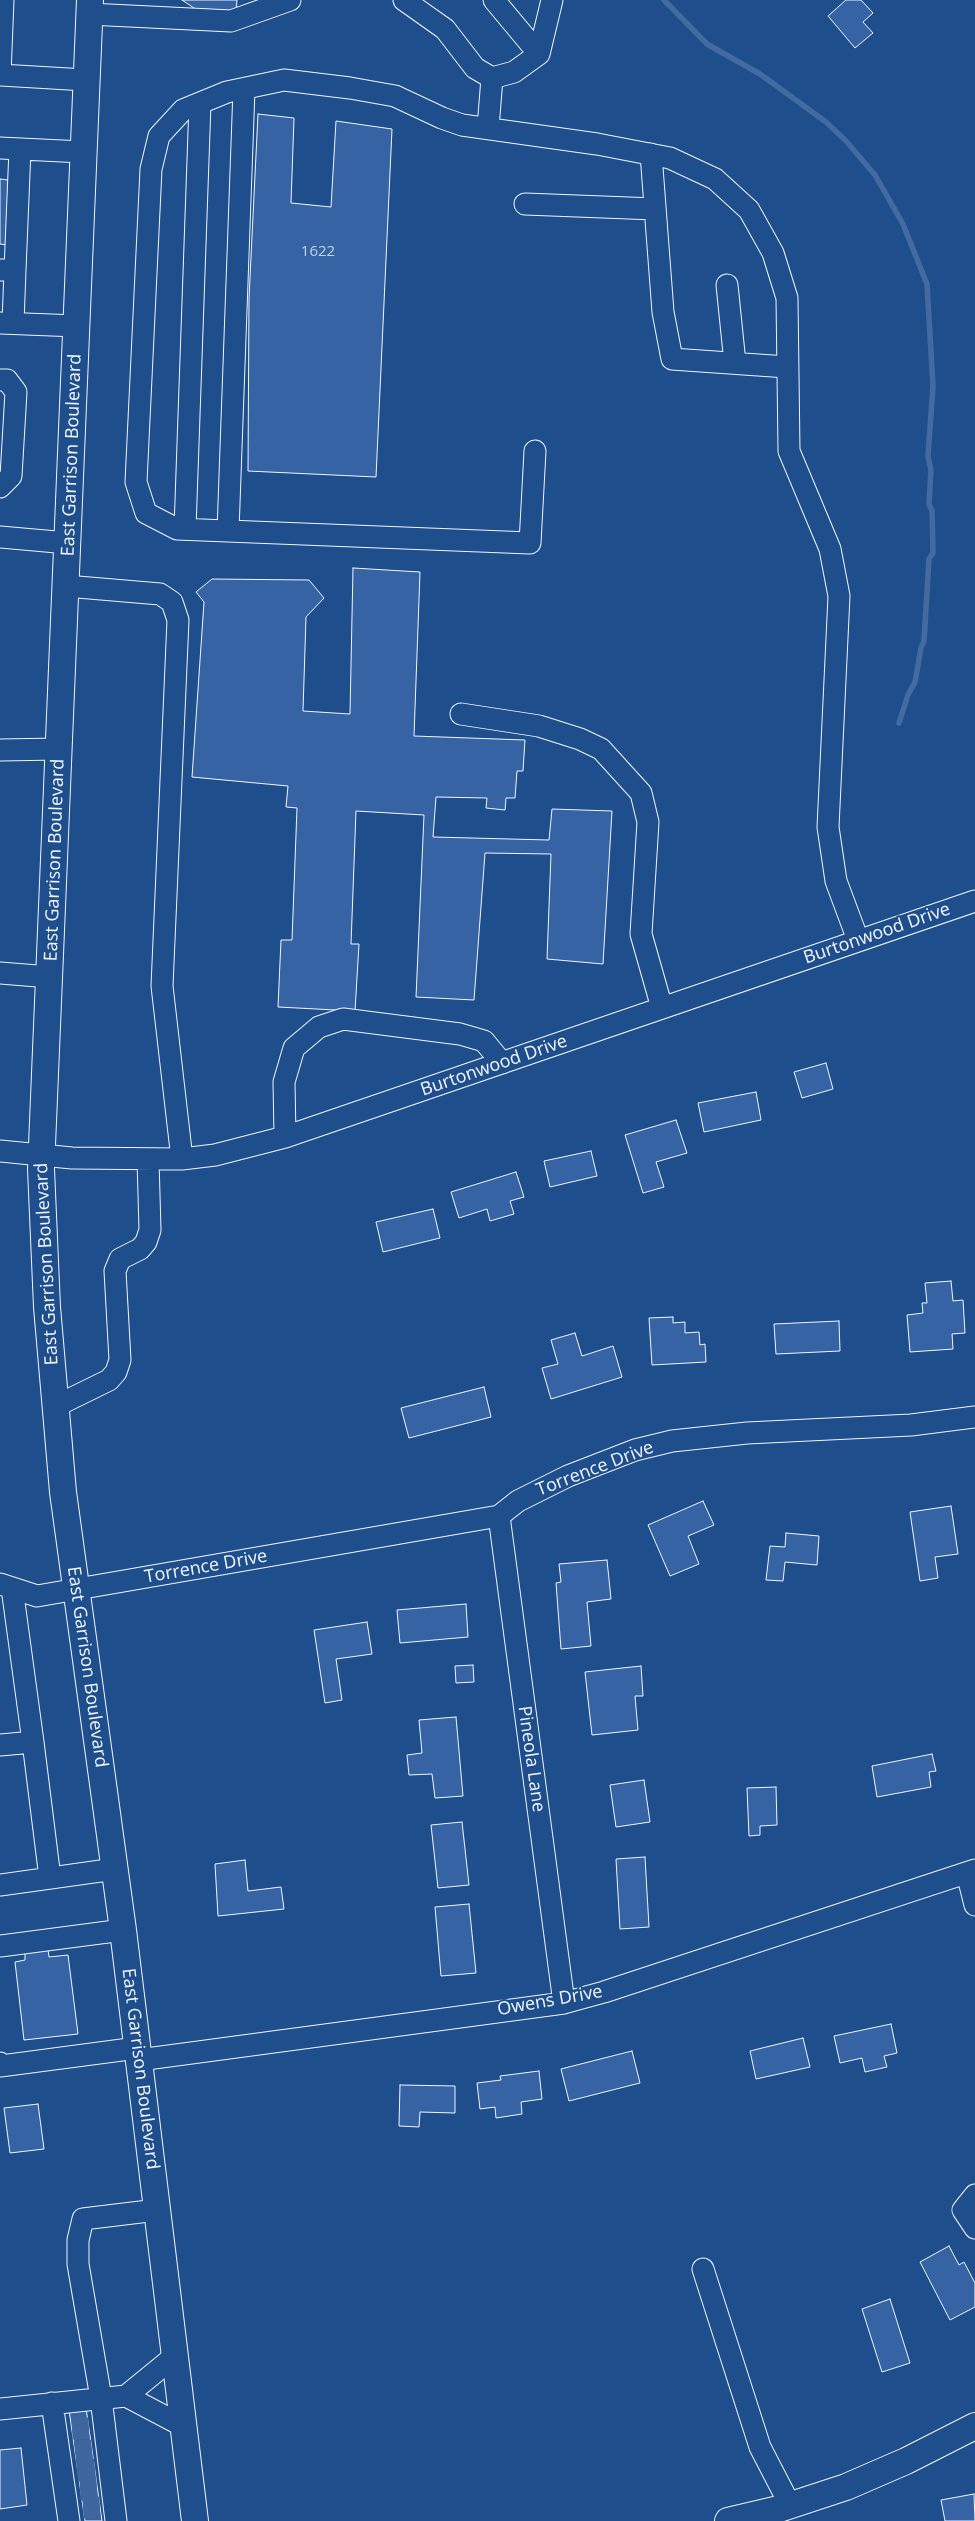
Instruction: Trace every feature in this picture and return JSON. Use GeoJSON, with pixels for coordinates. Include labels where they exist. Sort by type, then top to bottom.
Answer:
{"type":"FeatureCollection","features":[{"type":"Feature","properties":{"kind":"main road","name":"East Garrison Boulevard"},"geometry":{"type":"LineString","coordinates":[[90,7],[42,1154],[46,1307],[63,1492],[123,1930],[195,2521]]}},
{"type":"Feature","properties":{"kind":"main road"},"geometry":{"type":"LineString","coordinates":[[728,2521],[790,2505],[846,2487],[906,2461],[975,2426]]}},
{"type":"Feature","properties":{"kind":"street"},"geometry":{"type":"LineString","coordinates":[[3,0],[0,75],[86,80]]}},
{"type":"Feature","properties":{"kind":"street"},"geometry":{"type":"LineString","coordinates":[[90,7],[231,21],[290,0]]}},
{"type":"Feature","properties":{"kind":"street"},"geometry":{"type":"LineString","coordinates":[[404,0],[445,29],[476,68],[492,78],[514,72],[539,54],[552,0]]}},
{"type":"Feature","properties":{"kind":"street"},"geometry":{"type":"LineString","coordinates":[[494,0],[539,54]]}},
{"type":"Feature","properties":{"kind":"street"},"geometry":{"type":"LineString","coordinates":[[488,128],[492,78]]}},
{"type":"Feature","properties":{"kind":"street"},"geometry":{"type":"LineString","coordinates":[[535,451],[530,543],[177,529],[146,513],[136,482],[151,169],[159,136],[183,110],[226,92],[284,80],[350,88],[395,96],[442,118],[462,125],[597,144],[670,158],[715,179],[750,210],[773,253],[787,298],[789,451],[830,549],[839,596],[828,827],[836,882],[858,940]]}},
{"type":"Feature","properties":{"kind":"street"},"geometry":{"type":"LineString","coordinates":[[228,531],[244,89]]}},
{"type":"Feature","properties":{"kind":"street"},"geometry":{"type":"LineString","coordinates":[[185,529],[200,103]]}},
{"type":"Feature","properties":{"kind":"street"},"geometry":{"type":"LineString","coordinates":[[77,326],[6,323],[10,149],[83,152]]}},
{"type":"Feature","properties":{"kind":"street"},"geometry":{"type":"LineString","coordinates":[[651,154],[663,312],[672,359],[787,367]]}},
{"type":"Feature","properties":{"kind":"street"},"geometry":{"type":"LineString","coordinates":[[525,204],[655,209]]}},
{"type":"Feature","properties":{"kind":"street"},"geometry":{"type":"LineString","coordinates":[[727,285],[735,363]]}},
{"type":"Feature","properties":{"kind":"street"},"geometry":{"type":"LineString","coordinates":[[0,380],[7,380],[16,392],[11,476],[0,487]]}},
{"type":"Feature","properties":{"kind":"street"},"geometry":{"type":"LineString","coordinates":[[0,537],[68,543]]}},
{"type":"Feature","properties":{"kind":"street"},"geometry":{"type":"LineString","coordinates":[[66,586],[160,594],[172,602],[178,620],[162,986],[182,1159]]}},
{"type":"Feature","properties":{"kind":"street"},"geometry":{"type":"LineString","coordinates":[[461,714],[539,726],[580,739],[601,749],[641,793],[648,822],[641,934],[662,1008]]}},
{"type":"Feature","properties":{"kind":"street"},"geometry":{"type":"LineString","coordinates":[[0,750],[59,749]]}},
{"type":"Feature","properties":{"kind":"street","name":"Burtonwood Drive"},"geometry":{"type":"LineString","coordinates":[[0,1151],[72,1158],[148,1160],[182,1159],[215,1155],[285,1137],[975,901]]}},
{"type":"Feature","properties":{"kind":"street"},"geometry":{"type":"LineString","coordinates":[[0,973],[50,977]]}},
{"type":"Feature","properties":{"kind":"street"},"geometry":{"type":"LineString","coordinates":[[285,1137],[284,1082],[294,1048],[318,1027],[343,1019],[460,1034],[484,1041],[502,1063]]}},
{"type":"Feature","properties":{"kind":"street"},"geometry":{"type":"LineString","coordinates":[[56,1406],[109,1380],[116,1372],[120,1360],[115,1271],[120,1259],[140,1249],[146,1242],[150,1230],[148,1160]]}},
{"type":"Feature","properties":{"kind":"street","name":"Torrence Drive"},"geometry":{"type":"LineString","coordinates":[[6,1586],[37,1596],[499,1516],[518,1502],[568,1476],[635,1450],[672,1441],[747,1433],[911,1425],[975,1417]]}},
{"type":"Feature","properties":{"kind":"street","name":"Pineola Lane"},"geometry":{"type":"LineString","coordinates":[[499,1516],[564,2002]]}},
{"type":"Feature","properties":{"kind":"street"},"geometry":{"type":"LineString","coordinates":[[6,1586],[32,1742],[50,1878]]}},
{"type":"Feature","properties":{"kind":"street"},"geometry":{"type":"LineString","coordinates":[[0,1745],[32,1742]]}},
{"type":"Feature","properties":{"kind":"street"},"geometry":{"type":"LineString","coordinates":[[0,1885],[115,1870]]}},
{"type":"Feature","properties":{"kind":"street"},"geometry":{"type":"LineString","coordinates":[[971,1871],[975,1906]]}},
{"type":"Feature","properties":{"kind":"street","name":"Owens Drive"},"geometry":{"type":"LineString","coordinates":[[0,2063],[0,2066],[138,2054],[564,2002],[604,1992],[971,1871]]}},
{"type":"Feature","properties":{"kind":"street"},"geometry":{"type":"LineString","coordinates":[[0,1946],[123,1930]]}},
{"type":"Feature","properties":{"kind":"street"},"geometry":{"type":"LineString","coordinates":[[975,2195],[963,2210],[975,2228]]}},
{"type":"Feature","properties":{"kind":"street"},"geometry":{"type":"LineString","coordinates":[[88,2484],[80,2429],[101,2398],[78,2264],[80,2226],[83,2219],[95,2216],[157,2210]]}},
{"type":"Feature","properties":{"kind":"street"},"geometry":{"type":"LineString","coordinates":[[703,2269],[760,2447],[790,2505]]}},
{"type":"Feature","properties":{"kind":"street"},"geometry":{"type":"LineString","coordinates":[[126,2396],[174,2356]]}},
{"type":"Feature","properties":{"kind":"street"},"geometry":{"type":"LineString","coordinates":[[0,2409],[126,2396],[183,2426]]}},
{"type":"Feature","properties":{"kind":"street"},"geometry":{"type":"LineString","coordinates":[[52,2403],[80,2429],[88,2484]]}},
{"type":"Feature","properties":{"kind":"building"},"geometry":{"type":"Polygon","coordinates":[[[182,0],[237,0],[236,12],[197,10],[182,0]]]}},
{"type":"Feature","properties":{"kind":"building"},"geometry":{"type":"Polygon","coordinates":[[[846,0],[861,0],[873,13],[863,22],[873,33],[855,48],[828,16],[846,0]]]}},
{"type":"Feature","properties":{"kind":"building"},"geometry":{"type":"Polygon","coordinates":[[[258,114],[294,118],[291,203],[331,207],[336,121],[392,129],[376,477],[248,471],[249,298],[258,114]]]}},
{"type":"Feature","properties":{"kind":"building"},"geometry":{"type":"Polygon","coordinates":[[[0,179],[8,180],[7,245],[0,244],[0,179]]]}},
{"type":"Feature","properties":{"kind":"building"},"geometry":{"type":"Polygon","coordinates":[[[353,568],[420,572],[414,736],[525,740],[523,771],[517,771],[515,798],[506,798],[505,810],[486,808],[487,798],[436,797],[433,837],[549,840],[552,809],[612,811],[603,964],[547,959],[551,854],[485,853],[474,1000],[416,997],[424,815],[356,811],[351,944],[359,944],[355,1011],[278,1007],[281,940],[292,940],[297,808],[286,807],[288,786],[192,777],[204,602],[196,592],[212,579],[309,580],[324,598],[306,617],[303,711],[350,714],[353,568]]]}},
{"type":"Feature","properties":{"kind":"building"},"geometry":{"type":"Polygon","coordinates":[[[826,1063],[833,1089],[802,1098],[794,1072],[826,1063]]]}},
{"type":"Feature","properties":{"kind":"building"},"geometry":{"type":"Polygon","coordinates":[[[756,1092],[761,1120],[704,1132],[698,1103],[756,1092]]]}},
{"type":"Feature","properties":{"kind":"building"},"geometry":{"type":"Polygon","coordinates":[[[676,1120],[687,1153],[656,1162],[664,1187],[643,1193],[625,1135],[676,1120]]]}},
{"type":"Feature","properties":{"kind":"building"},"geometry":{"type":"Polygon","coordinates":[[[591,1151],[597,1176],[550,1187],[544,1161],[591,1151]]]}},
{"type":"Feature","properties":{"kind":"building"},"geometry":{"type":"Polygon","coordinates":[[[516,1172],[524,1197],[510,1201],[514,1214],[490,1221],[487,1209],[459,1218],[451,1192],[516,1172]]]}},
{"type":"Feature","properties":{"kind":"building"},"geometry":{"type":"Polygon","coordinates":[[[433,1209],[440,1238],[383,1252],[376,1222],[433,1209]]]}},
{"type":"Feature","properties":{"kind":"building"},"geometry":{"type":"Polygon","coordinates":[[[951,1281],[953,1301],[963,1300],[965,1333],[952,1334],[953,1349],[910,1352],[907,1315],[923,1313],[922,1303],[927,1303],[925,1283],[951,1281]]]}},
{"type":"Feature","properties":{"kind":"building"},"geometry":{"type":"Polygon","coordinates":[[[673,1317],[673,1323],[685,1322],[685,1333],[699,1332],[700,1345],[705,1344],[706,1362],[652,1365],[649,1318],[673,1317]]]}},
{"type":"Feature","properties":{"kind":"building"},"geometry":{"type":"Polygon","coordinates":[[[839,1321],[840,1351],[776,1354],[774,1324],[839,1321]]]}},
{"type":"Feature","properties":{"kind":"building"},"geometry":{"type":"Polygon","coordinates":[[[575,1333],[582,1356],[613,1346],[622,1377],[551,1399],[542,1368],[558,1364],[551,1340],[575,1333]]]}},
{"type":"Feature","properties":{"kind":"building"},"geometry":{"type":"Polygon","coordinates":[[[484,1387],[491,1417],[409,1438],[401,1408],[484,1387]]]}},
{"type":"Feature","properties":{"kind":"building"},"geometry":{"type":"Polygon","coordinates":[[[703,1501],[714,1525],[688,1536],[699,1564],[670,1576],[648,1525],[703,1501]]]}},
{"type":"Feature","properties":{"kind":"building"},"geometry":{"type":"Polygon","coordinates":[[[951,1506],[958,1554],[935,1557],[938,1578],[920,1581],[910,1512],[951,1506]]]}},
{"type":"Feature","properties":{"kind":"building"},"geometry":{"type":"Polygon","coordinates":[[[786,1533],[819,1536],[817,1565],[785,1562],[783,1581],[766,1580],[770,1546],[785,1547],[786,1533]]]}},
{"type":"Feature","properties":{"kind":"building"},"geometry":{"type":"Polygon","coordinates":[[[607,1560],[611,1599],[587,1602],[591,1646],[561,1649],[556,1583],[561,1582],[559,1564],[607,1560]]]}},
{"type":"Feature","properties":{"kind":"building"},"geometry":{"type":"Polygon","coordinates":[[[466,1604],[468,1637],[400,1643],[397,1610],[466,1604]]]}},
{"type":"Feature","properties":{"kind":"building"},"geometry":{"type":"Polygon","coordinates":[[[367,1622],[372,1654],[336,1659],[342,1700],[325,1703],[314,1630],[367,1622]]]}},
{"type":"Feature","properties":{"kind":"building"},"geometry":{"type":"Polygon","coordinates":[[[473,1665],[474,1682],[456,1683],[455,1666],[473,1665]]]}},
{"type":"Feature","properties":{"kind":"building"},"geometry":{"type":"Polygon","coordinates":[[[641,1666],[643,1696],[635,1696],[638,1730],[592,1735],[585,1672],[641,1666]]]}},
{"type":"Feature","properties":{"kind":"building"},"geometry":{"type":"Polygon","coordinates":[[[456,1717],[463,1796],[435,1798],[432,1774],[409,1775],[407,1755],[422,1753],[419,1720],[456,1717]]]}},
{"type":"Feature","properties":{"kind":"building"},"geometry":{"type":"Polygon","coordinates":[[[932,1754],[936,1771],[929,1772],[931,1787],[877,1797],[872,1766],[932,1754]]]}},
{"type":"Feature","properties":{"kind":"building"},"geometry":{"type":"Polygon","coordinates":[[[644,1780],[650,1822],[616,1827],[610,1785],[644,1780]]]}},
{"type":"Feature","properties":{"kind":"building"},"geometry":{"type":"Polygon","coordinates":[[[776,1787],[777,1825],[760,1826],[760,1835],[749,1836],[747,1788],[776,1787]]]}},
{"type":"Feature","properties":{"kind":"building"},"geometry":{"type":"Polygon","coordinates":[[[462,1822],[469,1885],[438,1888],[431,1825],[462,1822]]]}},
{"type":"Feature","properties":{"kind":"building"},"geometry":{"type":"Polygon","coordinates":[[[645,1857],[649,1927],[620,1929],[616,1859],[645,1857]]]}},
{"type":"Feature","properties":{"kind":"building"},"geometry":{"type":"Polygon","coordinates":[[[245,1860],[248,1891],[281,1887],[284,1909],[218,1916],[215,1864],[245,1860]]]}},
{"type":"Feature","properties":{"kind":"building"},"geometry":{"type":"Polygon","coordinates":[[[469,1904],[476,1973],[441,1976],[435,1907],[469,1904]]]}},
{"type":"Feature","properties":{"kind":"building"},"geometry":{"type":"Polygon","coordinates":[[[48,1949],[49,1957],[68,1955],[78,2034],[24,2040],[15,1962],[25,1960],[25,1952],[48,1949]]]}},
{"type":"Feature","properties":{"kind":"building"},"geometry":{"type":"Polygon","coordinates":[[[891,2024],[897,2053],[884,2056],[887,2067],[865,2072],[862,2058],[840,2063],[834,2036],[891,2024]]]}},
{"type":"Feature","properties":{"kind":"building"},"geometry":{"type":"Polygon","coordinates":[[[803,2038],[810,2067],[756,2079],[750,2051],[803,2038]]]}},
{"type":"Feature","properties":{"kind":"building"},"geometry":{"type":"Polygon","coordinates":[[[632,2051],[640,2083],[569,2101],[561,2069],[632,2051]]]}},
{"type":"Feature","properties":{"kind":"building"},"geometry":{"type":"Polygon","coordinates":[[[539,2071],[542,2099],[521,2102],[522,2114],[496,2118],[495,2107],[480,2109],[477,2083],[501,2080],[500,2076],[539,2071]]]}},
{"type":"Feature","properties":{"kind":"building"},"geometry":{"type":"Polygon","coordinates":[[[400,2085],[455,2086],[455,2113],[420,2112],[419,2127],[399,2126],[400,2085]]]}},
{"type":"Feature","properties":{"kind":"building"},"geometry":{"type":"Polygon","coordinates":[[[38,2104],[44,2149],[10,2153],[4,2108],[38,2104]]]}},
{"type":"Feature","properties":{"kind":"building"},"geometry":{"type":"Polygon","coordinates":[[[949,2246],[959,2265],[964,2262],[975,2283],[975,2307],[950,2320],[920,2262],[949,2246]]]}},
{"type":"Feature","properties":{"kind":"building"},"geometry":{"type":"Polygon","coordinates":[[[890,2299],[910,2363],[882,2372],[862,2309],[890,2299]]]}},
{"type":"Feature","properties":{"kind":"building"},"geometry":{"type":"Polygon","coordinates":[[[86,2408],[102,2521],[85,2521],[69,2410],[86,2408]]]}},
{"type":"Feature","properties":{"kind":"building"},"geometry":{"type":"Polygon","coordinates":[[[21,2448],[27,2505],[0,2509],[0,2450],[21,2448]]]}},
{"type":"Feature","properties":{"kind":"building"},"geometry":{"type":"Polygon","coordinates":[[[974,2494],[975,2521],[945,2521],[941,2500],[974,2494]]]}},
{"type":"Feature","properties":{"kind":"waterway"},"geometry":{"type":"LineString","coordinates":[[664,0],[707,44],[760,74],[826,122],[846,141],[875,175],[903,224],[927,284],[933,386],[928,456],[931,470],[929,504],[932,511],[933,553],[929,559],[924,641],[915,682],[908,695],[899,723]]}},
{"type":"Feature","properties":{"kind":"tunnel"},"geometry":{"type":"LineString","coordinates":[[72,2429],[89,2428]]}},
{"type":"Feature","properties":{"kind":"tunnel"},"geometry":{"type":"LineString","coordinates":[[75,2452],[92,2450]]}},
{"type":"Feature","properties":{"kind":"tunnel"},"geometry":{"type":"LineString","coordinates":[[77,2471],[95,2469]]}},
{"type":"Feature","properties":{"kind":"tunnel"},"geometry":{"type":"LineString","coordinates":[[80,2490],[97,2489]]}},
{"type":"Feature","properties":{"kind":"tunnel"},"geometry":{"type":"LineString","coordinates":[[83,2508],[100,2507]]}}]}
